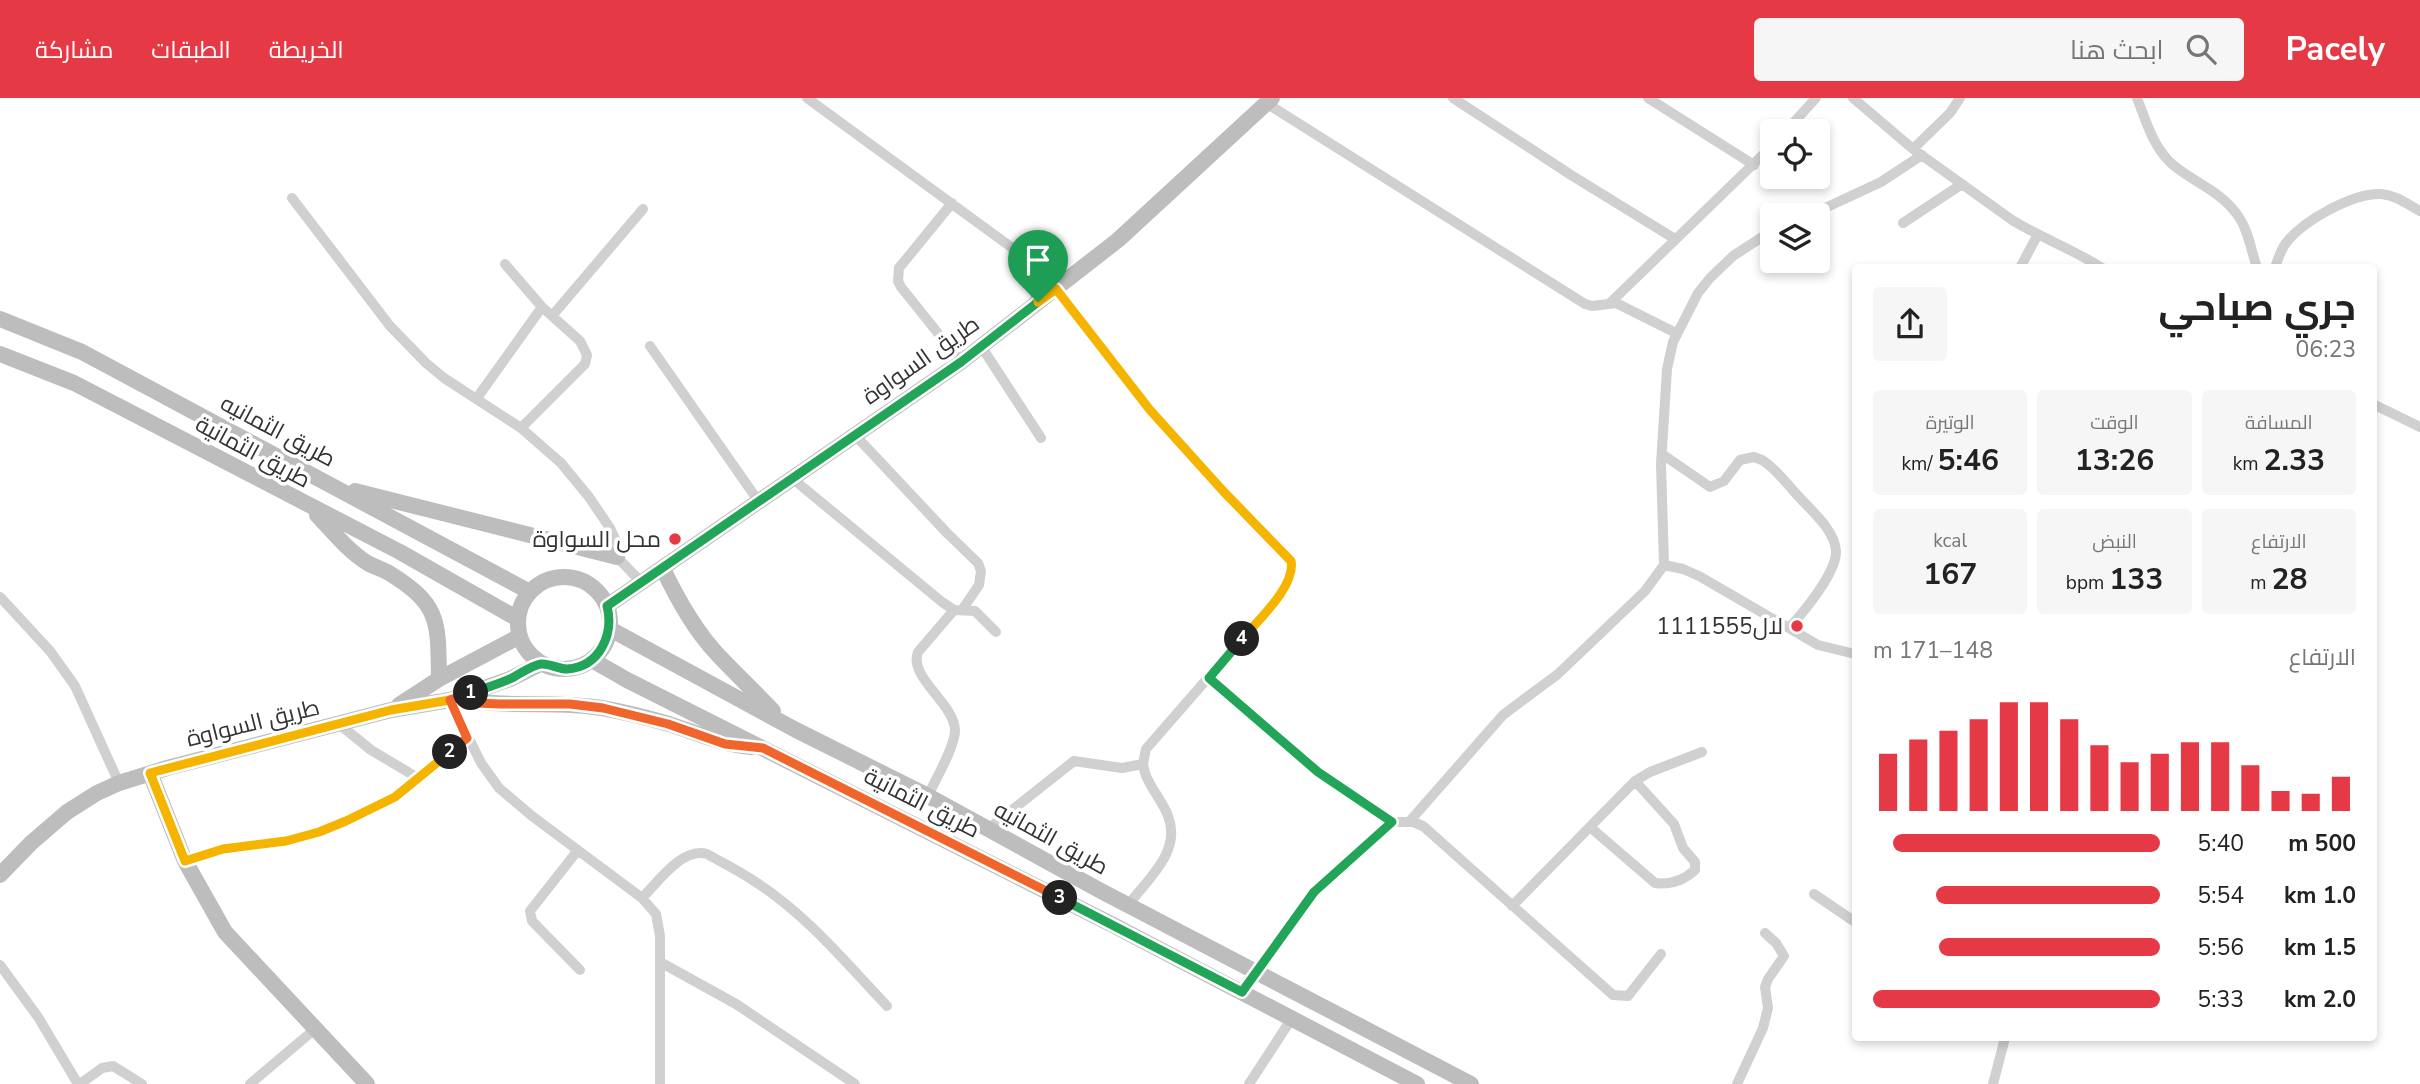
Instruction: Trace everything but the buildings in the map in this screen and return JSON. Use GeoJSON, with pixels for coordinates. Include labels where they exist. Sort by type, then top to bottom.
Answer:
{"type":"FeatureCollection","features":[{"type":"Feature","properties":{"kind":"street"},"geometry":{"type":"LineString","coordinates":[[807,98],[1001,239],[1019,255],[1029,274],[1038,302]]}},
{"type":"Feature","properties":{"kind":"street"},"geometry":{"type":"LineString","coordinates":[[1453,98],[1675,239]]}},
{"type":"Feature","properties":{"kind":"street"},"geometry":{"type":"LineString","coordinates":[[1648,98],[1755,165]]}},
{"type":"Feature","properties":{"kind":"street"},"geometry":{"type":"LineString","coordinates":[[1797,119],[1816,98]]}},
{"type":"Feature","properties":{"kind":"street"},"geometry":{"type":"LineString","coordinates":[[1853,98],[1917,152],[2012,220],[2062,244],[2095,264]]}},
{"type":"Feature","properties":{"kind":"street"},"geometry":{"type":"LineString","coordinates":[[1830,206],[1881,182],[1917,152],[1960,98]]}},
{"type":"Feature","properties":{"kind":"street"},"geometry":{"type":"LineString","coordinates":[[2137,98],[2154,141],[2169,161],[2214,191],[2237,214],[2257,264]]}},
{"type":"Feature","properties":{"kind":"street"},"geometry":{"type":"LineString","coordinates":[[1269,101],[1585,304],[1592,306],[1610,303],[1625,306],[1676,333]]}},
{"type":"Feature","properties":{"kind":"street","name":"طريق السواوة"},"geometry":{"type":"LineString","coordinates":[[607,606],[961,362],[1142,220],[1269,101]]}},
{"type":"Feature","properties":{"kind":"street"},"geometry":{"type":"LineString","coordinates":[[1610,303],[1760,159]]}},
{"type":"Feature","properties":{"kind":"street"},"geometry":{"type":"LineString","coordinates":[[1903,223],[1962,184]]}},
{"type":"Feature","properties":{"kind":"street"},"geometry":{"type":"LineString","coordinates":[[2276,264],[2280,253],[2294,235],[2313,220],[2354,198],[2382,194],[2397,197],[2420,211]]}},
{"type":"Feature","properties":{"kind":"street"},"geometry":{"type":"LineString","coordinates":[[292,198],[390,326],[426,363],[444,378],[521,428],[561,463],[589,497],[616,541],[617,557]]}},
{"type":"Feature","properties":{"kind":"street"},"geometry":{"type":"LineString","coordinates":[[952,203],[899,268],[898,276],[901,287],[961,362]]}},
{"type":"Feature","properties":{"kind":"street"},"geometry":{"type":"LineString","coordinates":[[552,316],[643,209]]}},
{"type":"Feature","properties":{"kind":"street"},"geometry":{"type":"LineString","coordinates":[[2023,264],[2038,234]]}},
{"type":"Feature","properties":{"kind":"street"},"geometry":{"type":"LineString","coordinates":[[1409,821],[1503,715],[1558,674],[1645,591],[1664,565],[1661,496],[1669,354],[1676,333],[1698,293],[1733,256],[1760,238]]}},
{"type":"Feature","properties":{"kind":"street"},"geometry":{"type":"LineString","coordinates":[[505,264],[542,307],[580,341],[587,360],[521,428]]}},
{"type":"Feature","properties":{"kind":"street"},"geometry":{"type":"LineString","coordinates":[[1056,289],[1150,410],[1291,561],[1292,571],[1284,589],[1146,749],[1143,764],[1147,780],[1169,818],[1172,840],[1163,861],[1128,905]]}},
{"type":"Feature","properties":{"kind":"street"},"geometry":{"type":"LineString","coordinates":[[477,398],[542,307]]}},
{"type":"Feature","properties":{"kind":"street","name":"طريق الثمانيه"},"geometry":{"type":"LineString","coordinates":[[0,319],[82,352],[530,592]]}},
{"type":"Feature","properties":{"kind":"street"},"geometry":{"type":"LineString","coordinates":[[650,346],[759,502]]}},
{"type":"Feature","properties":{"kind":"street"},"geometry":{"type":"LineString","coordinates":[[981,346],[1041,439]]}},
{"type":"Feature","properties":{"kind":"street","name":"طريق الثمانية"},"geometry":{"type":"LineString","coordinates":[[0,354],[74,383],[400,552],[518,619]]}},
{"type":"Feature","properties":{"kind":"street"},"geometry":{"type":"LineString","coordinates":[[2377,406],[2420,428]]}},
{"type":"Feature","properties":{"kind":"street"},"geometry":{"type":"LineString","coordinates":[[854,434],[978,563],[981,570],[979,585],[916,655],[918,668],[949,713],[955,731],[928,796]]}},
{"type":"Feature","properties":{"kind":"street"},"geometry":{"type":"LineString","coordinates":[[1662,454],[1710,487],[1724,481],[1740,460],[1754,457],[1762,460],[1825,527],[1835,544],[1837,552],[1834,562],[1806,610],[1789,628]]}},
{"type":"Feature","properties":{"kind":"street"},"geometry":{"type":"LineString","coordinates":[[793,478],[884,556],[958,610],[975,611],[996,632]]}},
{"type":"Feature","properties":{"kind":"street"},"geometry":{"type":"LineString","coordinates":[[330,485],[617,557],[642,583]]}},
{"type":"Feature","properties":{"kind":"street"},"geometry":{"type":"LineString","coordinates":[[311,508],[349,549],[369,564],[410,587],[428,604],[438,635],[439,679]]}},
{"type":"Feature","properties":{"kind":"street"},"geometry":{"type":"LineString","coordinates":[[1664,565],[1684,569],[1699,576],[1818,645],[1852,653]]}},
{"type":"Feature","properties":{"kind":"street"},"geometry":{"type":"LineString","coordinates":[[663,569],[696,628],[718,656],[781,721]]}},
{"type":"Feature","properties":{"kind":"street"},"geometry":{"type":"LineString","coordinates":[[572,577],[593,587],[607,606],[610,629],[600,651],[592,660],[580,666],[567,669],[542,663],[525,647],[520,636],[520,609],[530,592],[549,579],[572,577]]}},
{"type":"Feature","properties":{"kind":"street"},"geometry":{"type":"LineString","coordinates":[[0,597],[50,651],[75,686],[119,783]]}},
{"type":"Feature","properties":{"kind":"street","name":"طريق الثمانيه"},"geometry":{"type":"LineString","coordinates":[[610,629],[1471,1084]]}},
{"type":"Feature","properties":{"kind":"street"},"geometry":{"type":"LineString","coordinates":[[391,710],[439,679],[520,636]]}},
{"type":"Feature","properties":{"kind":"street","name":"طريق الثمانية"},"geometry":{"type":"LineString","coordinates":[[592,660],[1111,923],[1417,1084]]}},
{"type":"Feature","properties":{"kind":"street","name":"طريق السواوة"},"geometry":{"type":"LineString","coordinates":[[0,875],[67,812],[119,783],[391,710],[453,699],[510,679],[542,663]]}},
{"type":"Feature","properties":{"kind":"street"},"geometry":{"type":"LineString","coordinates":[[1209,678],[1318,772],[1392,822],[1409,821],[1423,826],[1614,996],[1628,996],[1661,954]]}},
{"type":"Feature","properties":{"kind":"street"},"geometry":{"type":"LineString","coordinates":[[660,1084],[660,936],[656,914],[642,898],[499,788],[481,764],[467,738],[453,699],[477,703],[570,704],[603,708],[668,724],[725,744],[763,748]]}},
{"type":"Feature","properties":{"kind":"street"},"geometry":{"type":"LineString","coordinates":[[339,724],[371,750],[418,778]]}},
{"type":"Feature","properties":{"kind":"street"},"geometry":{"type":"LineString","coordinates":[[185,861],[223,849],[286,841],[319,832],[386,802],[467,738]]}},
{"type":"Feature","properties":{"kind":"street"},"geometry":{"type":"LineString","coordinates":[[1512,906],[1635,781],[1650,772],[1702,752]]}},
{"type":"Feature","properties":{"kind":"street"},"geometry":{"type":"LineString","coordinates":[[988,829],[1074,761],[1122,768],[1143,764]]}},
{"type":"Feature","properties":{"kind":"street"},"geometry":{"type":"LineString","coordinates":[[150,773],[185,861],[225,932],[367,1084]]}},
{"type":"Feature","properties":{"kind":"street"},"geometry":{"type":"LineString","coordinates":[[1590,827],[1655,883],[1683,879],[1695,870],[1695,862],[1683,848],[1674,824],[1635,781]]}},
{"type":"Feature","properties":{"kind":"street"},"geometry":{"type":"LineString","coordinates":[[1242,992],[1314,892],[1392,822]]}},
{"type":"Feature","properties":{"kind":"street"},"geometry":{"type":"LineString","coordinates":[[578,850],[530,911],[532,921],[580,970]]}},
{"type":"Feature","properties":{"kind":"street"},"geometry":{"type":"LineString","coordinates":[[642,898],[684,858],[699,852],[707,855],[756,882],[786,905],[887,1006]]}},
{"type":"Feature","properties":{"kind":"street"},"geometry":{"type":"LineString","coordinates":[[1814,894],[1852,920]]}},
{"type":"Feature","properties":{"kind":"street"},"geometry":{"type":"LineString","coordinates":[[1737,1084],[1766,1017],[1765,987],[1784,956],[1776,943],[1765,933]]}},
{"type":"Feature","properties":{"kind":"street"},"geometry":{"type":"LineString","coordinates":[[660,962],[736,1004],[855,1084]]}},
{"type":"Feature","properties":{"kind":"street"},"geometry":{"type":"LineString","coordinates":[[0,965],[38,1017],[79,1084],[102,1068],[113,1066],[142,1084]]}},
{"type":"Feature","properties":{"kind":"street"},"geometry":{"type":"LineString","coordinates":[[1249,1084],[1292,1018]]}},
{"type":"Feature","properties":{"kind":"street"},"geometry":{"type":"LineString","coordinates":[[250,1084],[315,1029]]}},
{"type":"Feature","properties":{"kind":"street"},"geometry":{"type":"LineString","coordinates":[[1993,1084],[2004,1041]]}},
{"type":"Feature","properties":{"kind":"place","name":"محل السواوة"},"geometry":{"type":"Point","coordinates":[675,539]}},
{"type":"Feature","properties":{"kind":"place","name":"1111555لال"},"geometry":{"type":"Point","coordinates":[1797,626]}},
{"type":"Feature","properties":{"kind":"route"},"geometry":{"type":"LineString","coordinates":[[1038,302],[961,362],[607,606],[610,617],[607,641],[592,660],[567,669],[542,663],[510,679],[450,700],[391,710],[150,773],[185,861],[223,849],[286,841],[319,832],[395,797],[467,738],[450,700],[456,698],[477,703],[570,704],[603,708],[668,724],[725,744],[763,748],[1242,992],[1314,892],[1392,822],[1318,772],[1209,678],[1284,589],[1292,571],[1291,561],[1150,410],[1056,289],[1038,302]]}}]}
